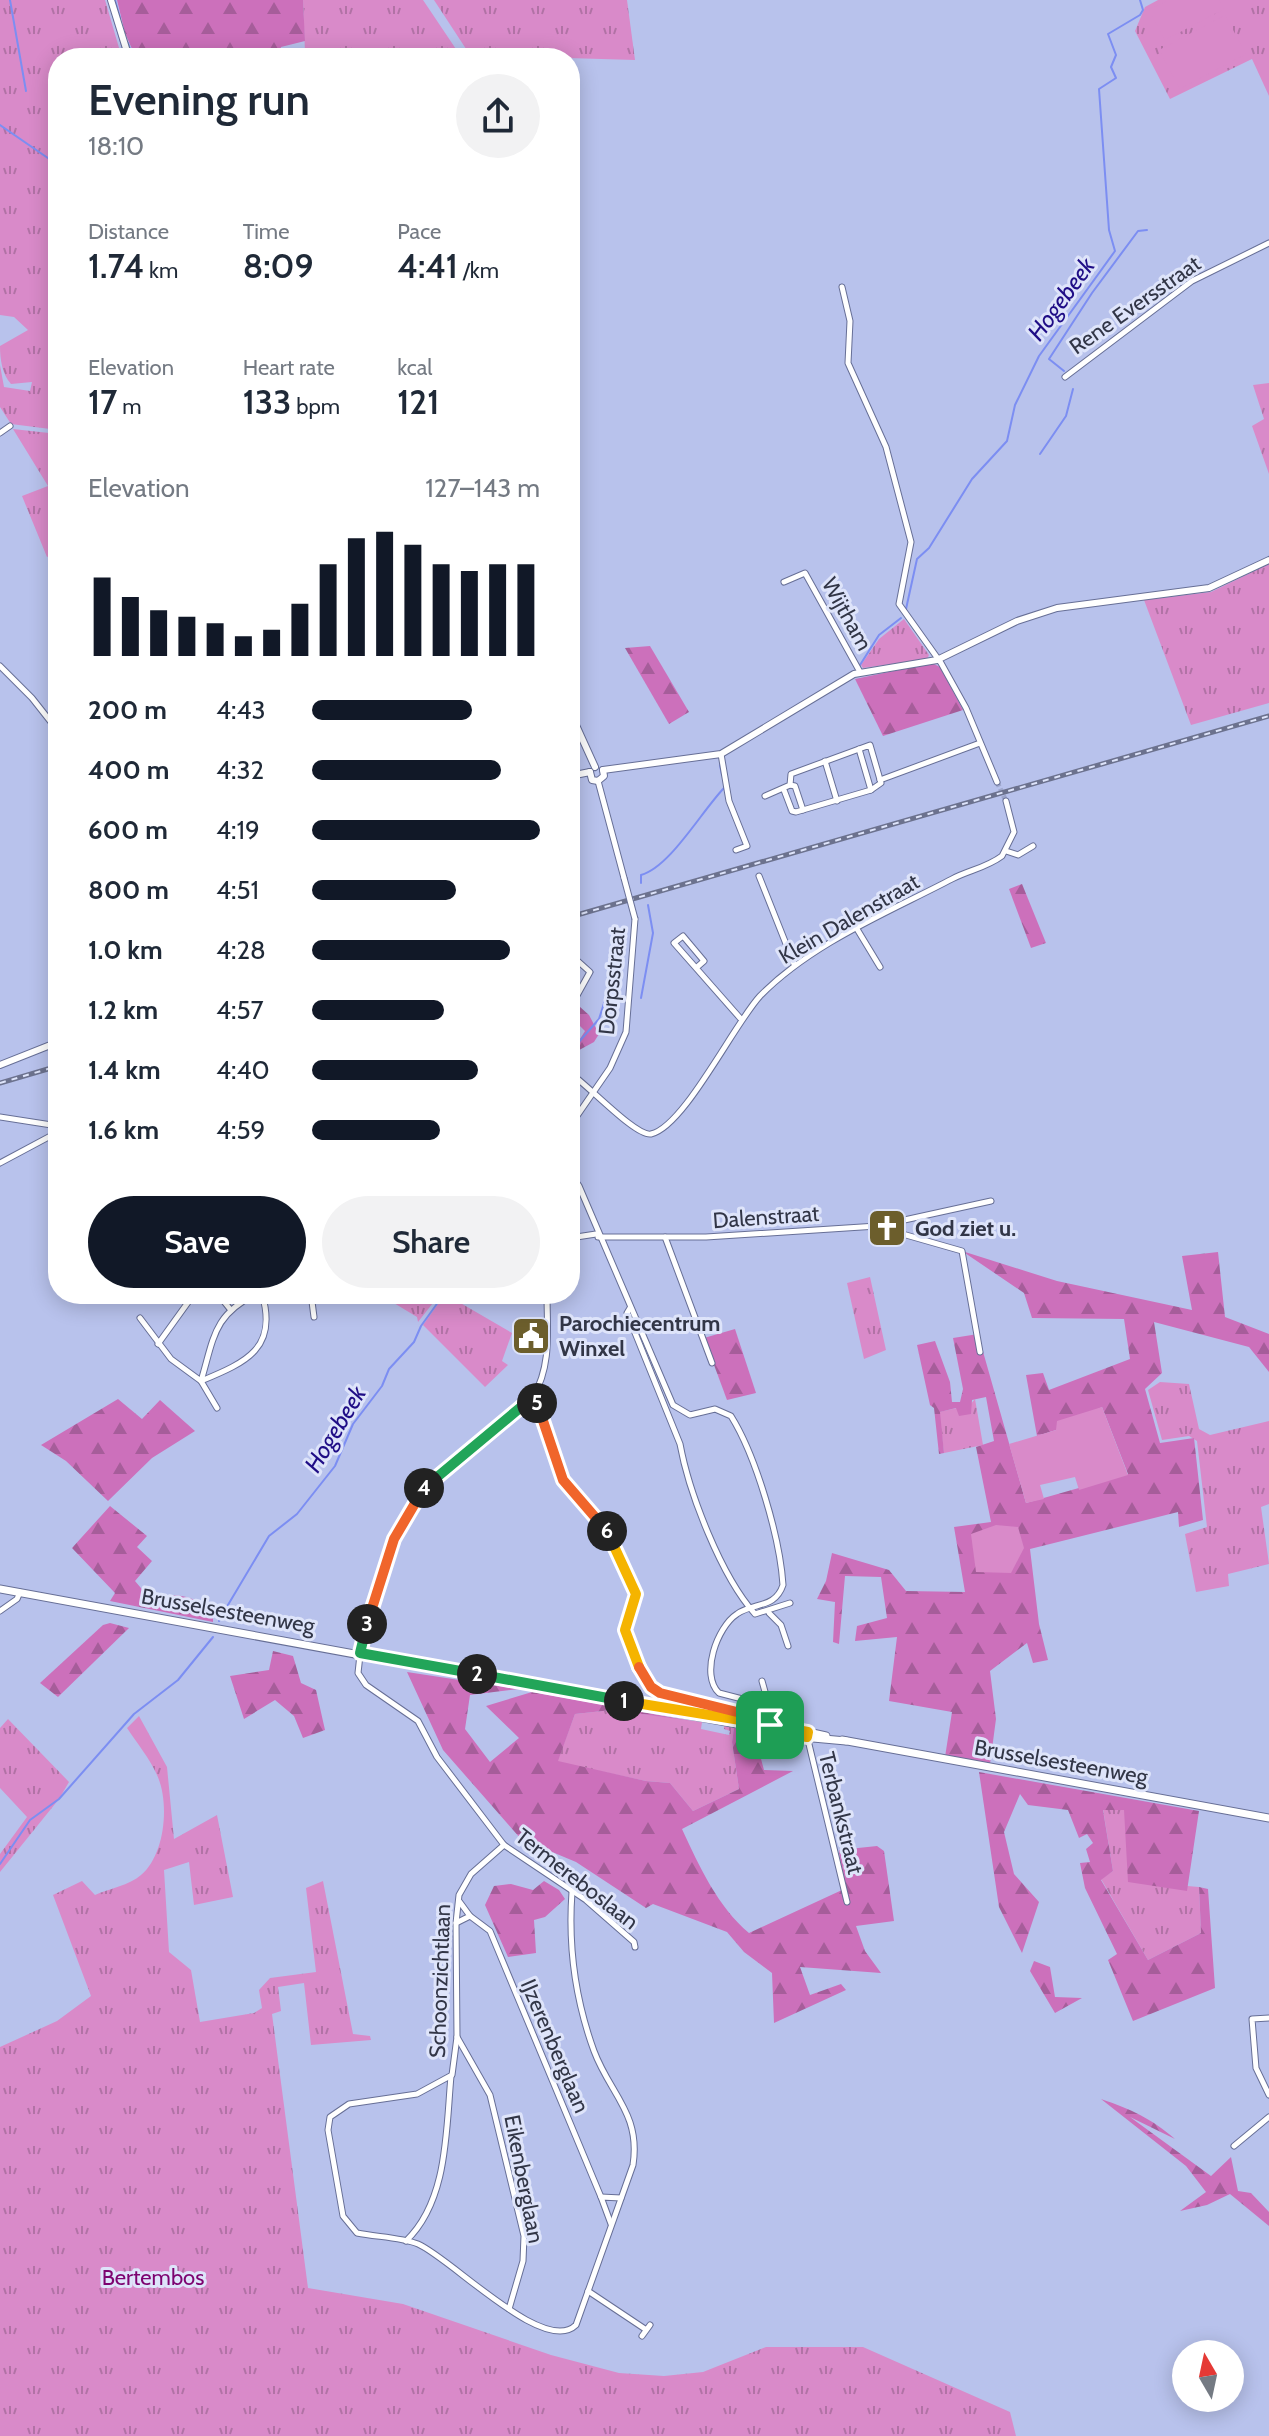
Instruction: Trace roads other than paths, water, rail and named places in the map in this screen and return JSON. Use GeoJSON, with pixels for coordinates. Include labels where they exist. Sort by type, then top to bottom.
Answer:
{"type":"FeatureCollection","features":[{"type":"Feature","properties":{"kind":"main road","name":"Brusselsesteenweg"},"geometry":{"type":"LineString","coordinates":[[0,1589],[1269,1818]]}},
{"type":"Feature","properties":{"kind":"street"},"geometry":{"type":"LineString","coordinates":[[111,0],[126,48]]}},
{"type":"Feature","properties":{"kind":"street","name":"Rene Eversstraat"},"geometry":{"type":"LineString","coordinates":[[1065,377],[1192,281],[1269,243]]}},
{"type":"Feature","properties":{"kind":"street"},"geometry":{"type":"LineString","coordinates":[[842,287],[850,321],[848,363],[886,447],[911,542],[899,604],[966,708],[997,782]]}},
{"type":"Feature","properties":{"kind":"street"},"geometry":{"type":"LineString","coordinates":[[0,433],[10,426]]}},
{"type":"Feature","properties":{"kind":"street"},"geometry":{"type":"LineString","coordinates":[[580,773],[721,754],[860,672],[937,660],[1042,612],[1209,588],[1269,560]]}},
{"type":"Feature","properties":{"kind":"street","name":"Wijtham"},"geometry":{"type":"LineString","coordinates":[[784,582],[805,573],[860,672]]}},
{"type":"Feature","properties":{"kind":"street"},"geometry":{"type":"LineString","coordinates":[[0,666],[48,718]]}},
{"type":"Feature","properties":{"kind":"street"},"geometry":{"type":"LineString","coordinates":[[580,737],[593,770],[592,780],[598,781],[604,776],[603,770]]}},
{"type":"Feature","properties":{"kind":"street"},"geometry":{"type":"LineString","coordinates":[[880,780],[980,743]]}},
{"type":"Feature","properties":{"kind":"street"},"geometry":{"type":"LineString","coordinates":[[765,796],[790,785],[791,774],[870,745],[880,780],[879,787],[792,811],[784,790]]}},
{"type":"Feature","properties":{"kind":"street"},"geometry":{"type":"LineString","coordinates":[[859,749],[871,790]]}},
{"type":"Feature","properties":{"kind":"street"},"geometry":{"type":"LineString","coordinates":[[721,754],[729,801],[747,846],[736,850]]}},
{"type":"Feature","properties":{"kind":"street"},"geometry":{"type":"LineString","coordinates":[[825,761],[837,801]]}},
{"type":"Feature","properties":{"kind":"street","name":"Dorpsstraat"},"geometry":{"type":"LineString","coordinates":[[580,1111],[615,1060],[626,1032],[635,919],[598,781]]}},
{"type":"Feature","properties":{"kind":"street"},"geometry":{"type":"LineString","coordinates":[[790,785],[795,786],[803,810]]}},
{"type":"Feature","properties":{"kind":"street"},"geometry":{"type":"LineString","coordinates":[[1006,801],[1014,823],[1006,851]]}},
{"type":"Feature","properties":{"kind":"street","name":"Klein Dalenstraat"},"geometry":{"type":"LineString","coordinates":[[580,1080],[594,1089],[638,1132],[655,1133],[682,1110],[742,1019],[794,964],[960,875],[986,866],[1006,851],[1014,855],[1033,846]]}},
{"type":"Feature","properties":{"kind":"street"},"geometry":{"type":"LineString","coordinates":[[759,876],[794,964]]}},
{"type":"Feature","properties":{"kind":"street"},"geometry":{"type":"LineString","coordinates":[[857,929],[880,967]]}},
{"type":"Feature","properties":{"kind":"street"},"geometry":{"type":"LineString","coordinates":[[696,968],[704,961],[683,936],[674,943],[696,968],[742,1019]]}},
{"type":"Feature","properties":{"kind":"street"},"geometry":{"type":"LineString","coordinates":[[580,963],[590,972],[580,990]]}},
{"type":"Feature","properties":{"kind":"street"},"geometry":{"type":"LineString","coordinates":[[0,1065],[48,1047]]}},
{"type":"Feature","properties":{"kind":"street"},"geometry":{"type":"LineString","coordinates":[[0,1117],[48,1124]]}},
{"type":"Feature","properties":{"kind":"street"},"geometry":{"type":"LineString","coordinates":[[0,1163],[48,1137]]}},
{"type":"Feature","properties":{"kind":"street"},"geometry":{"type":"LineString","coordinates":[[580,1189],[597,1236],[673,1405],[690,1415],[715,1409],[726,1412],[735,1422],[743,1443],[772,1530],[783,1585],[774,1599],[731,1619],[710,1661],[708,1673],[719,1693],[758,1704],[767,1712]]}},
{"type":"Feature","properties":{"kind":"street"},"geometry":{"type":"LineString","coordinates":[[877,1226],[991,1201]]}},
{"type":"Feature","properties":{"kind":"street","name":"Dalenstraat"},"geometry":{"type":"LineString","coordinates":[[580,1237],[665,1237],[877,1226],[882,1230],[962,1251],[980,1352]]}},
{"type":"Feature","properties":{"kind":"street"},"geometry":{"type":"LineString","coordinates":[[665,1237],[712,1363]]}},
{"type":"Feature","properties":{"kind":"street"},"geometry":{"type":"LineString","coordinates":[[158,1344],[187,1304]]}},
{"type":"Feature","properties":{"kind":"street"},"geometry":{"type":"LineString","coordinates":[[226,1304],[230,1309]]}},
{"type":"Feature","properties":{"kind":"street"},"geometry":{"type":"LineString","coordinates":[[201,1381],[216,1330],[230,1309],[240,1304]]}},
{"type":"Feature","properties":{"kind":"street"},"geometry":{"type":"LineString","coordinates":[[201,1381],[248,1357],[265,1340],[268,1314],[264,1304]]}},
{"type":"Feature","properties":{"kind":"street"},"geometry":{"type":"LineString","coordinates":[[312,1304],[314,1317]]}},
{"type":"Feature","properties":{"kind":"street"},"geometry":{"type":"LineString","coordinates":[[360,1653],[394,1539],[415,1500],[438,1474],[533,1397],[547,1362],[547,1304]]}},
{"type":"Feature","properties":{"kind":"street"},"geometry":{"type":"LineString","coordinates":[[630,1308],[627,1313],[680,1444],[682,1467],[730,1577],[755,1614],[769,1613],[790,1603]]}},
{"type":"Feature","properties":{"kind":"street"},"geometry":{"type":"LineString","coordinates":[[140,1318],[171,1359],[201,1381],[217,1408]]}},
{"type":"Feature","properties":{"kind":"street"},"geometry":{"type":"LineString","coordinates":[[533,1397],[563,1480],[604,1525],[635,1590],[635,1604],[625,1625],[626,1637],[651,1687],[660,1693],[745,1714],[750,1714],[758,1704]]}},
{"type":"Feature","properties":{"kind":"street"},"geometry":{"type":"LineString","coordinates":[[0,1611],[17,1599],[20,1592]]}},
{"type":"Feature","properties":{"kind":"street"},"geometry":{"type":"LineString","coordinates":[[769,1613],[781,1625],[788,1646]]}},
{"type":"Feature","properties":{"kind":"street","name":"Termereboslaan"},"geometry":{"type":"LineString","coordinates":[[360,1653],[357,1670],[361,1681],[418,1721],[437,1757],[504,1845],[595,1908],[635,1947]]}},
{"type":"Feature","properties":{"kind":"street"},"geometry":{"type":"LineString","coordinates":[[762,1681],[769,1706],[770,1728]]}},
{"type":"Feature","properties":{"kind":"street","name":"Terbankstraat"},"geometry":{"type":"LineString","coordinates":[[807,1734],[847,1902]]}},
{"type":"Feature","properties":{"kind":"street","name":"Schoonzichtlaan"},"geometry":{"type":"LineString","coordinates":[[504,1845],[471,1874],[458,1901],[457,2037],[452,2075],[417,2094],[349,2104],[335,2111],[328,2122],[346,2224],[357,2233],[419,2245],[509,2309],[554,2333],[569,2332],[576,2325],[633,2165],[634,2128],[600,2066],[576,2000],[572,1892]]}},
{"type":"Feature","properties":{"kind":"street","name":"IJzerenberglaan"},"geometry":{"type":"LineString","coordinates":[[458,1901],[470,1916],[490,1931],[611,2224]]}},
{"type":"Feature","properties":{"kind":"street"},"geometry":{"type":"LineString","coordinates":[[456,1923],[470,1916]]}},
{"type":"Feature","properties":{"kind":"street"},"geometry":{"type":"LineString","coordinates":[[1269,2018],[1252,2019],[1256,2068],[1269,2095]]}},
{"type":"Feature","properties":{"kind":"street","name":"Eikenberglaan"},"geometry":{"type":"LineString","coordinates":[[457,2037],[490,2095],[524,2236],[523,2261],[509,2309]]}},
{"type":"Feature","properties":{"kind":"street"},"geometry":{"type":"LineString","coordinates":[[454,2060],[470,2059]]}},
{"type":"Feature","properties":{"kind":"street"},"geometry":{"type":"LineString","coordinates":[[406,2241],[416,2232],[442,2165],[452,2075]]}},
{"type":"Feature","properties":{"kind":"street"},"geometry":{"type":"LineString","coordinates":[[1234,2146],[1269,2117]]}},
{"type":"Feature","properties":{"kind":"street"},"geometry":{"type":"LineString","coordinates":[[601,2197],[621,2198]]}},
{"type":"Feature","properties":{"kind":"street"},"geometry":{"type":"LineString","coordinates":[[416,2232],[419,2245]]}},
{"type":"Feature","properties":{"kind":"street"},"geometry":{"type":"LineString","coordinates":[[588,2291],[643,2333],[650,2325]]}},
{"type":"Feature","properties":{"kind":"waterway"},"geometry":{"type":"LineString","coordinates":[[10,0],[26,91]]}},
{"type":"Feature","properties":{"kind":"waterway"},"geometry":{"type":"LineString","coordinates":[[115,0],[120,18]]}},
{"type":"Feature","properties":{"kind":"waterway","name":"Hogebeek"},"geometry":{"type":"LineString","coordinates":[[906,609],[917,559],[929,548],[972,479],[1007,441],[1015,405],[1039,356],[1115,251],[1109,230],[1099,89],[1116,78],[1111,67],[1116,55],[1108,34],[1140,15],[1143,10],[1140,0]]}},
{"type":"Feature","properties":{"kind":"waterway"},"geometry":{"type":"LineString","coordinates":[[111,9],[123,48]]}},
{"type":"Feature","properties":{"kind":"waterway"},"geometry":{"type":"LineString","coordinates":[[128,43],[130,48]]}},
{"type":"Feature","properties":{"kind":"waterway"},"geometry":{"type":"LineString","coordinates":[[0,125],[48,158]]}},
{"type":"Feature","properties":{"kind":"waterway"},"geometry":{"type":"LineString","coordinates":[[1064,371],[1049,359],[1138,231],[1147,230]]}},
{"type":"Feature","properties":{"kind":"waterway"},"geometry":{"type":"LineString","coordinates":[[1040,454],[1066,416],[1073,389]]}},
{"type":"Feature","properties":{"kind":"waterway","name":"Hogebeek"},"geometry":{"type":"LineString","coordinates":[[860,665],[879,635],[901,618]]}},
{"type":"Feature","properties":{"kind":"waterway","name":"Hogebeek"},"geometry":{"type":"LineString","coordinates":[[720,765],[722,775]]}},
{"type":"Feature","properties":{"kind":"waterway","name":"Hogebeek"},"geometry":{"type":"LineString","coordinates":[[641,883],[641,875],[652,870],[674,850],[724,788]]}},
{"type":"Feature","properties":{"kind":"waterway","name":"Hogebeek"},"geometry":{"type":"LineString","coordinates":[[641,998],[653,933],[648,905]]}},
{"type":"Feature","properties":{"kind":"waterway","name":"Hogebeek"},"geometry":{"type":"LineString","coordinates":[[580,1041],[599,1019],[606,997],[613,993]]}},
{"type":"Feature","properties":{"kind":"waterway","name":"Hogebeek"},"geometry":{"type":"LineString","coordinates":[[222,1615],[269,1536],[297,1514],[335,1466],[353,1424],[382,1386],[389,1369],[414,1342],[437,1304]]}},
{"type":"Feature","properties":{"kind":"waterway","name":"Hogebeek"},"geometry":{"type":"LineString","coordinates":[[219,1621],[221,1617]]}},
{"type":"Feature","properties":{"kind":"waterway","name":"Hogebeek"},"geometry":{"type":"LineString","coordinates":[[0,1864],[30,1820],[59,1799],[134,1714],[178,1680],[213,1637]]}},
{"type":"Feature","properties":{"kind":"tunnel"},"geometry":{"type":"LineString","coordinates":[[997,782],[1006,801]]}},
{"type":"Feature","properties":{"kind":"railway"},"geometry":{"type":"LineString","coordinates":[[580,914],[1269,716]]}},
{"type":"Feature","properties":{"kind":"railway"},"geometry":{"type":"LineString","coordinates":[[0,1083],[48,1069]]}},
{"type":"Feature","properties":{"kind":"place","name":"God ziet u."},"geometry":{"type":"Point","coordinates":[887,1228]}},
{"type":"Feature","properties":{"kind":"place","name":"Parochiecentrum Winxel"},"geometry":{"type":"Point","coordinates":[531,1336]}},
{"type":"Feature","properties":{"kind":"park label","name":"Bertembos"},"geometry":{"type":"Point","coordinates":[153,2277]}}]}
